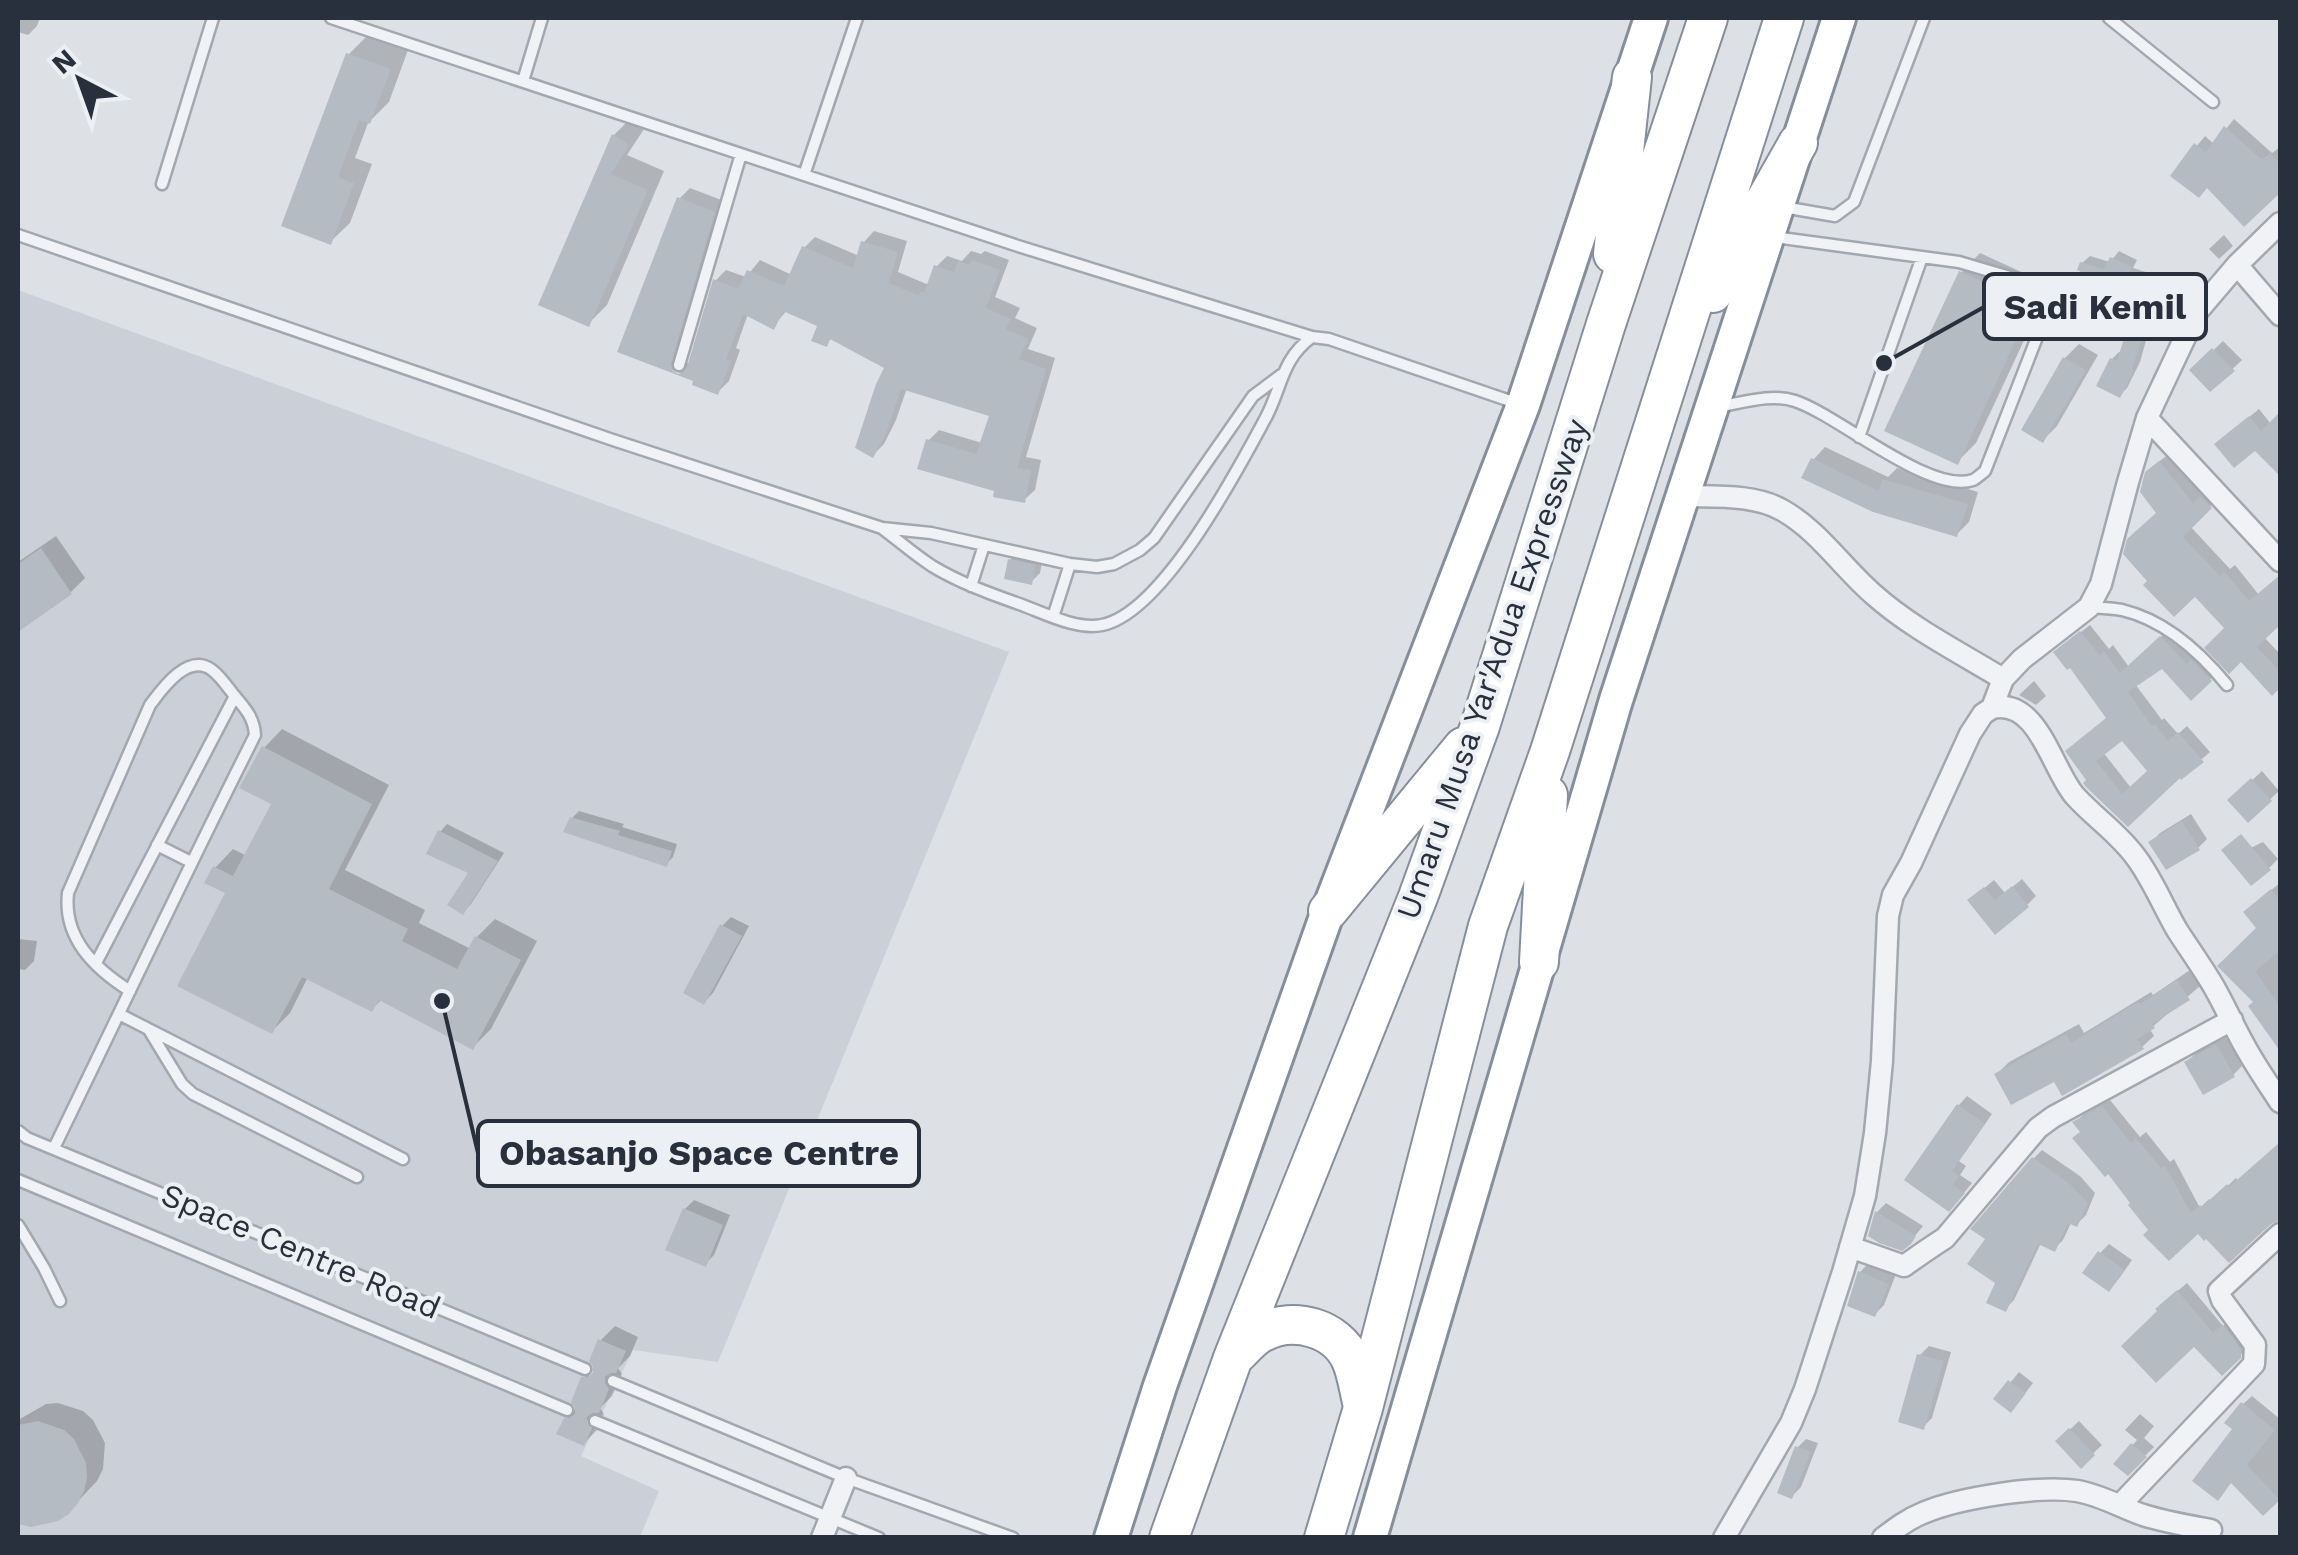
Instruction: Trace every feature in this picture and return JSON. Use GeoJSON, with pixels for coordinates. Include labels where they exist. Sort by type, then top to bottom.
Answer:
{"type":"FeatureCollection","features":[{"type":"Feature","properties":{"kind":"highway","name":"Umaru Musa Yar'Adua Expressway"},"geometry":{"type":"LineString","coordinates":[[1169,1538],[1233,1358],[1418,897],[1480,726],[1606,324],[1708,18]]}},
{"type":"Feature","properties":{"kind":"highway"},"geometry":{"type":"LineString","coordinates":[[1324,1538],[1364,1408],[1488,926],[1550,750],[1784,18]]}},
{"type":"Feature","properties":{"kind":"highway"},"geometry":{"type":"LineString","coordinates":[[1370,1538],[1616,700],[1839,18]]}},
{"type":"Feature","properties":{"kind":"highway","name":"Umaru Musa Yar'Adua Expressway"},"geometry":{"type":"LineString","coordinates":[[1112,1538],[1167,1367],[1328,911],[1523,405],[1640,43]]}},
{"type":"Feature","properties":{"kind":"highway"},"geometry":{"type":"LineString","coordinates":[[1606,324],[1640,43]]}},
{"type":"Feature","properties":{"kind":"highway"},"geometry":{"type":"LineString","coordinates":[[1674,361],[1798,142]]}},
{"type":"Feature","properties":{"kind":"highway"},"geometry":{"type":"LineString","coordinates":[[1328,911],[1480,726]]}},
{"type":"Feature","properties":{"kind":"highway"},"geometry":{"type":"LineString","coordinates":[[1539,962],[1550,750]]}},
{"type":"Feature","properties":{"kind":"highway"},"geometry":{"type":"LineString","coordinates":[[1233,1358],[1262,1332],[1309,1325],[1332,1336],[1350,1358],[1364,1408]]}},
{"type":"Feature","properties":{"kind":"street"},"geometry":{"type":"LineString","coordinates":[[1992,708],[2002,679],[2088,607],[2101,584],[2147,418],[2197,312],[2280,223]]}},
{"type":"Feature","properties":{"kind":"street"},"geometry":{"type":"LineString","coordinates":[[2237,265],[2280,315]]}},
{"type":"Feature","properties":{"kind":"street"},"geometry":{"type":"LineString","coordinates":[[2147,418],[2280,560]]}},
{"type":"Feature","properties":{"kind":"street"},"geometry":{"type":"LineString","coordinates":[[1683,496],[1749,499],[1780,508],[1808,528],[1874,596],[2002,679]]}},
{"type":"Feature","properties":{"kind":"street"},"geometry":{"type":"LineString","coordinates":[[1724,1538],[1791,1422],[1850,1247],[1865,1196],[1875,1133],[1888,916],[1893,895],[1983,714],[2002,705],[2033,723],[2076,797],[2118,834],[2138,860],[2280,1102]]}},
{"type":"Feature","properties":{"kind":"street"},"geometry":{"type":"LineString","coordinates":[[1850,1247],[1904,1266],[1926,1253],[1945,1238],[2038,1128],[2053,1116],[2232,1020]]}},
{"type":"Feature","properties":{"kind":"street"},"geometry":{"type":"LineString","coordinates":[[2120,1505],[2254,1364],[2255,1344],[2219,1291],[2280,1234]]}},
{"type":"Feature","properties":{"kind":"street"},"geometry":{"type":"LineString","coordinates":[[826,1528],[846,1478]]}},
{"type":"Feature","properties":{"kind":"street"},"geometry":{"type":"LineString","coordinates":[[1883,1538],[1927,1510],[2018,1491],[2050,1489],[2104,1498],[2143,1515],[2212,1530]]}},
{"type":"Feature","properties":{"kind":"lane"},"geometry":{"type":"LineString","coordinates":[[162,184],[213,18]]}},
{"type":"Feature","properties":{"kind":"lane"},"geometry":{"type":"LineString","coordinates":[[331,18],[1018,246],[1329,339],[1523,405]]}},
{"type":"Feature","properties":{"kind":"lane"},"geometry":{"type":"LineString","coordinates":[[523,82],[542,18]]}},
{"type":"Feature","properties":{"kind":"lane"},"geometry":{"type":"LineString","coordinates":[[804,175],[857,18]]}},
{"type":"Feature","properties":{"kind":"lane"},"geometry":{"type":"LineString","coordinates":[[1773,221],[1835,216],[1854,202],[1924,18]]}},
{"type":"Feature","properties":{"kind":"lane"},"geometry":{"type":"LineString","coordinates":[[2110,18],[2213,102]]}},
{"type":"Feature","properties":{"kind":"lane"},"geometry":{"type":"LineString","coordinates":[[679,365],[742,154]]}},
{"type":"Feature","properties":{"kind":"lane"},"geometry":{"type":"LineString","coordinates":[[1711,408],[1776,398],[1794,401],[1899,461],[1948,481],[1972,481],[1986,471],[2046,314],[2042,296],[2030,282],[1959,262],[1922,257],[1773,221]]}},
{"type":"Feature","properties":{"kind":"lane"},"geometry":{"type":"LineString","coordinates":[[18,236],[882,528],[931,533],[1097,568],[1114,564],[1154,538],[1254,396],[1281,375]]}},
{"type":"Feature","properties":{"kind":"lane"},"geometry":{"type":"LineString","coordinates":[[1858,436],[1922,257]]}},
{"type":"Feature","properties":{"kind":"lane"},"geometry":{"type":"LineString","coordinates":[[882,528],[929,564],[971,586],[1053,617],[1087,626],[1105,625],[1148,597],[1198,534],[1273,406],[1281,375],[1299,347],[1312,337]]}},
{"type":"Feature","properties":{"kind":"lane"},"geometry":{"type":"LineString","coordinates":[[971,586],[984,546]]}},
{"type":"Feature","properties":{"kind":"lane"},"geometry":{"type":"LineString","coordinates":[[1053,617],[1070,564]]}},
{"type":"Feature","properties":{"kind":"lane"},"geometry":{"type":"LineString","coordinates":[[2088,607],[2120,610],[2144,618],[2202,655],[2227,684]]}},
{"type":"Feature","properties":{"kind":"lane"},"geometry":{"type":"LineString","coordinates":[[54,1148],[256,735],[248,710],[214,671],[204,666],[193,666],[176,674],[150,705],[68,893],[66,910],[76,941],[108,977],[130,991]]}},
{"type":"Feature","properties":{"kind":"lane"},"geometry":{"type":"LineString","coordinates":[[96,963],[235,696]]}},
{"type":"Feature","properties":{"kind":"lane"},"geometry":{"type":"LineString","coordinates":[[157,845],[191,862]]}},
{"type":"Feature","properties":{"kind":"lane"},"geometry":{"type":"LineString","coordinates":[[119,1014],[404,1158]]}},
{"type":"Feature","properties":{"kind":"lane"},"geometry":{"type":"LineString","coordinates":[[149,1030],[182,1084],[193,1094],[357,1177]]}},
{"type":"Feature","properties":{"kind":"lane","name":"Space Centre Road"},"geometry":{"type":"LineString","coordinates":[[18,1131],[585,1369]]}},
{"type":"Feature","properties":{"kind":"lane","name":"Space Centre Road"},"geometry":{"type":"LineString","coordinates":[[18,1180],[567,1410]]}},
{"type":"Feature","properties":{"kind":"lane"},"geometry":{"type":"LineString","coordinates":[[18,1225],[60,1301]]}},
{"type":"Feature","properties":{"kind":"lane"},"geometry":{"type":"LineString","coordinates":[[613,1380],[846,1478],[1012,1538]]}},
{"type":"Feature","properties":{"kind":"lane"},"geometry":{"type":"LineString","coordinates":[[595,1421],[826,1528],[879,1538]]}},
{"type":"Feature","properties":{"kind":"shaded area"},"geometry":{"type":"Polygon","coordinates":[[[18,290],[1009,652],[718,1362],[633,1350],[581,1456],[659,1491],[640,1537],[18,1537],[18,290]]]}},
{"type":"Feature","properties":{"kind":"building"},"geometry":{"type":"Polygon","coordinates":[[[346,53],[391,69],[370,124],[359,120],[338,177],[354,183],[331,245],[281,226],[346,53]]]}},
{"type":"Feature","properties":{"kind":"building"},"geometry":{"type":"Polygon","coordinates":[[[2224,126],[2262,160],[2270,153],[2280,164],[2280,193],[2244,227],[2207,188],[2199,198],[2170,176],[2194,143],[2206,152],[2224,126]]]}},
{"type":"Feature","properties":{"kind":"building"},"geometry":{"type":"Polygon","coordinates":[[[612,134],[629,145],[611,174],[648,190],[589,327],[538,305],[612,134]]]}},
{"type":"Feature","properties":{"kind":"building"},"geometry":{"type":"Polygon","coordinates":[[[677,197],[715,212],[671,363],[678,374],[687,367],[713,279],[738,289],[747,270],[784,286],[802,246],[853,268],[861,241],[898,252],[889,283],[919,296],[924,293],[934,265],[954,272],[958,261],[970,265],[972,260],[1000,270],[986,308],[1011,319],[1006,329],[1028,339],[1019,359],[1046,369],[1017,468],[1031,470],[1025,503],[993,497],[994,491],[917,469],[926,439],[976,454],[989,416],[901,389],[886,434],[873,458],[855,448],[884,368],[830,339],[827,347],[811,341],[817,326],[783,311],[774,330],[743,314],[718,395],[692,385],[693,381],[617,352],[677,197]]]}},
{"type":"Feature","properties":{"kind":"building"},"geometry":{"type":"Polygon","coordinates":[[[2110,257],[2132,267],[2128,275],[2167,287],[2161,305],[2154,302],[2134,370],[2120,398],[2096,386],[2110,358],[2117,361],[2136,299],[2077,270],[2080,262],[2104,269],[2110,257]]]}},
{"type":"Feature","properties":{"kind":"building"},"geometry":{"type":"Polygon","coordinates":[[[1959,271],[2032,305],[1958,465],[1884,431],[1959,271]]]}},
{"type":"Feature","properties":{"kind":"building"},"geometry":{"type":"Polygon","coordinates":[[[2212,348],[2235,371],[2210,392],[2189,370],[2212,348]]]}},
{"type":"Feature","properties":{"kind":"building"},"geometry":{"type":"Polygon","coordinates":[[[2063,357],[2086,370],[2043,443],[2021,430],[2063,357]]]}},
{"type":"Feature","properties":{"kind":"building"},"geometry":{"type":"Polygon","coordinates":[[[2280,412],[2280,476],[2255,451],[2234,468],[2214,444],[2249,416],[2261,431],[2280,412]]]}},
{"type":"Feature","properties":{"kind":"building"},"geometry":{"type":"Polygon","coordinates":[[[1811,458],[1879,491],[1882,479],[1968,504],[1957,537],[1873,512],[1801,478],[1811,458]]]}},
{"type":"Feature","properties":{"kind":"building"},"geometry":{"type":"Polygon","coordinates":[[[2159,461],[2193,503],[2200,496],[2212,508],[2183,537],[2220,576],[2225,572],[2249,601],[2280,575],[2280,625],[2257,647],[2280,671],[2280,688],[2272,696],[2241,662],[2229,674],[2204,648],[2224,628],[2195,597],[2174,617],[2143,585],[2147,581],[2123,554],[2127,539],[2156,513],[2140,492],[2145,472],[2159,461]]]}},
{"type":"Feature","properties":{"kind":"building"},"geometry":{"type":"Polygon","coordinates":[[[41,548],[72,594],[18,632],[18,564],[41,548]]]}},
{"type":"Feature","properties":{"kind":"building"},"geometry":{"type":"Polygon","coordinates":[[[1008,559],[1035,565],[1032,585],[1004,579],[1008,559]]]}},
{"type":"Feature","properties":{"kind":"building"},"geometry":{"type":"Polygon","coordinates":[[[2080,631],[2100,655],[2104,651],[2120,673],[2160,636],[2187,664],[2191,660],[2212,681],[2191,701],[2162,669],[2128,692],[2168,741],[2178,732],[2204,762],[2180,778],[2128,827],[2086,787],[2086,780],[2065,751],[2106,718],[2070,668],[2067,670],[2053,652],[2080,631]],[[2122,741],[2096,761],[2122,794],[2147,771],[2122,741]]]}},
{"type":"Feature","properties":{"kind":"building"},"geometry":{"type":"Polygon","coordinates":[[[262,746],[372,804],[329,889],[408,929],[402,941],[457,969],[475,936],[521,960],[473,1050],[379,1000],[372,1012],[302,977],[272,1034],[177,986],[225,893],[204,883],[213,866],[233,876],[271,804],[239,788],[262,746]]]}},
{"type":"Feature","properties":{"kind":"building"},"geometry":{"type":"Polygon","coordinates":[[[2251,778],[2272,801],[2248,823],[2227,800],[2251,778]]]}},
{"type":"Feature","properties":{"kind":"building"},"geometry":{"type":"Polygon","coordinates":[[[570,817],[672,851],[667,867],[563,832],[570,817]]]}},
{"type":"Feature","properties":{"kind":"building"},"geometry":{"type":"Polygon","coordinates":[[[2182,821],[2200,850],[2166,870],[2148,842],[2182,821]]]}},
{"type":"Feature","properties":{"kind":"building"},"geometry":{"type":"Polygon","coordinates":[[[438,830],[498,861],[463,915],[447,905],[468,873],[426,854],[438,830]]]}},
{"type":"Feature","properties":{"kind":"building"},"geometry":{"type":"Polygon","coordinates":[[[2241,834],[2271,870],[2251,886],[2221,850],[2241,834]]]}},
{"type":"Feature","properties":{"kind":"building"},"geometry":{"type":"Polygon","coordinates":[[[2012,886],[2029,907],[1995,935],[1967,900],[1984,887],[1995,900],[2012,886]]]}},
{"type":"Feature","properties":{"kind":"building"},"geometry":{"type":"Polygon","coordinates":[[[2271,889],[2280,901],[2280,951],[2255,971],[2280,1006],[2280,1051],[2248,1006],[2253,1002],[2217,966],[2256,928],[2243,912],[2271,889]]]}},
{"type":"Feature","properties":{"kind":"building"},"geometry":{"type":"Polygon","coordinates":[[[720,924],[742,936],[704,1005],[683,993],[720,924]]]}},
{"type":"Feature","properties":{"kind":"building"},"geometry":{"type":"Polygon","coordinates":[[[2177,980],[2190,1000],[2152,1024],[2155,1028],[2137,1039],[2144,1049],[2062,1096],[2054,1082],[2011,1105],[1994,1074],[2066,1034],[2071,1043],[2177,980]]]}},
{"type":"Feature","properties":{"kind":"building"},"geometry":{"type":"Polygon","coordinates":[[[2216,1044],[2235,1077],[2203,1095],[2184,1062],[2216,1044]]]}},
{"type":"Feature","properties":{"kind":"building"},"geometry":{"type":"Polygon","coordinates":[[[1957,1104],[1985,1124],[1952,1171],[1959,1176],[1953,1185],[1965,1193],[1949,1212],[1904,1180],[1957,1104]]]}},
{"type":"Feature","properties":{"kind":"building"},"geometry":{"type":"Polygon","coordinates":[[[2102,1106],[2131,1143],[2136,1138],[2161,1168],[2165,1166],[2191,1213],[2227,1184],[2229,1187],[2280,1142],[2278,1221],[2229,1263],[2198,1234],[2169,1261],[2143,1235],[2148,1230],[2108,1174],[2105,1177],[2072,1138],[2080,1132],[2072,1122],[2102,1106]]]}},
{"type":"Feature","properties":{"kind":"building"},"geometry":{"type":"Polygon","coordinates":[[[2032,1157],[2071,1185],[2088,1203],[2077,1227],[2068,1223],[2055,1252],[2038,1244],[2006,1312],[1986,1303],[1995,1283],[1967,1264],[1985,1239],[1970,1229],[2032,1157]]]}},
{"type":"Feature","properties":{"kind":"building"},"geometry":{"type":"Polygon","coordinates":[[[683,1208],[723,1225],[706,1267],[665,1250],[683,1208]]]}},
{"type":"Feature","properties":{"kind":"building"},"geometry":{"type":"Polygon","coordinates":[[[1875,1211],[1916,1236],[1911,1244],[1902,1251],[1868,1236],[1875,1211]]]}},
{"type":"Feature","properties":{"kind":"building"},"geometry":{"type":"Polygon","coordinates":[[[2098,1251],[2125,1270],[2109,1292],[2082,1273],[2098,1251]]]}},
{"type":"Feature","properties":{"kind":"building"},"geometry":{"type":"Polygon","coordinates":[[[1858,1271],[1889,1284],[1875,1317],[1847,1306],[1858,1271]]]}},
{"type":"Feature","properties":{"kind":"building"},"geometry":{"type":"Polygon","coordinates":[[[2177,1290],[2213,1333],[2222,1324],[2241,1349],[2241,1358],[2222,1376],[2194,1347],[2156,1383],[2121,1346],[2177,1290]]]}},
{"type":"Feature","properties":{"kind":"building"},"geometry":{"type":"Polygon","coordinates":[[[598,1339],[626,1351],[616,1373],[605,1377],[609,1389],[599,1413],[587,1417],[592,1429],[584,1446],[556,1434],[564,1418],[575,1414],[571,1402],[581,1377],[593,1373],[589,1361],[598,1339]]]}},
{"type":"Feature","properties":{"kind":"building"},"geometry":{"type":"Polygon","coordinates":[[[1917,1354],[1944,1361],[1924,1430],[1898,1422],[1917,1354]]]}},
{"type":"Feature","properties":{"kind":"building"},"geometry":{"type":"Polygon","coordinates":[[[2008,1380],[2026,1393],[2011,1413],[1993,1399],[2008,1380]]]}},
{"type":"Feature","properties":{"kind":"building"},"geometry":{"type":"Polygon","coordinates":[[[2241,1402],[2275,1430],[2247,1465],[2280,1500],[2263,1516],[2231,1483],[2218,1501],[2192,1481],[2232,1429],[2224,1423],[2241,1402]]]}},
{"type":"Feature","properties":{"kind":"building"},"geometry":{"type":"Polygon","coordinates":[[[38,1421],[64,1430],[74,1439],[86,1463],[87,1477],[84,1491],[69,1514],[58,1521],[31,1527],[18,1524],[18,1425],[38,1421]]]}},
{"type":"Feature","properties":{"kind":"building"},"geometry":{"type":"Polygon","coordinates":[[[2069,1428],[2095,1455],[2081,1469],[2055,1441],[2069,1428]]]}},
{"type":"Feature","properties":{"kind":"building"},"geometry":{"type":"Polygon","coordinates":[[[2131,1443],[2147,1457],[2128,1476],[2113,1464],[2131,1443]]]}},
{"type":"Feature","properties":{"kind":"building"},"geometry":{"type":"Polygon","coordinates":[[[1795,1446],[1811,1452],[1792,1499],[1777,1493],[1795,1446]]]}},
{"type":"Feature","properties":{"kind":"place","name":"Sadi Kemil"},"geometry":{"type":"Point","coordinates":[1884,363]}},
{"type":"Feature","properties":{"kind":"place","name":"Obasanjo Space Centre"},"geometry":{"type":"Point","coordinates":[442,1001]}}]}
